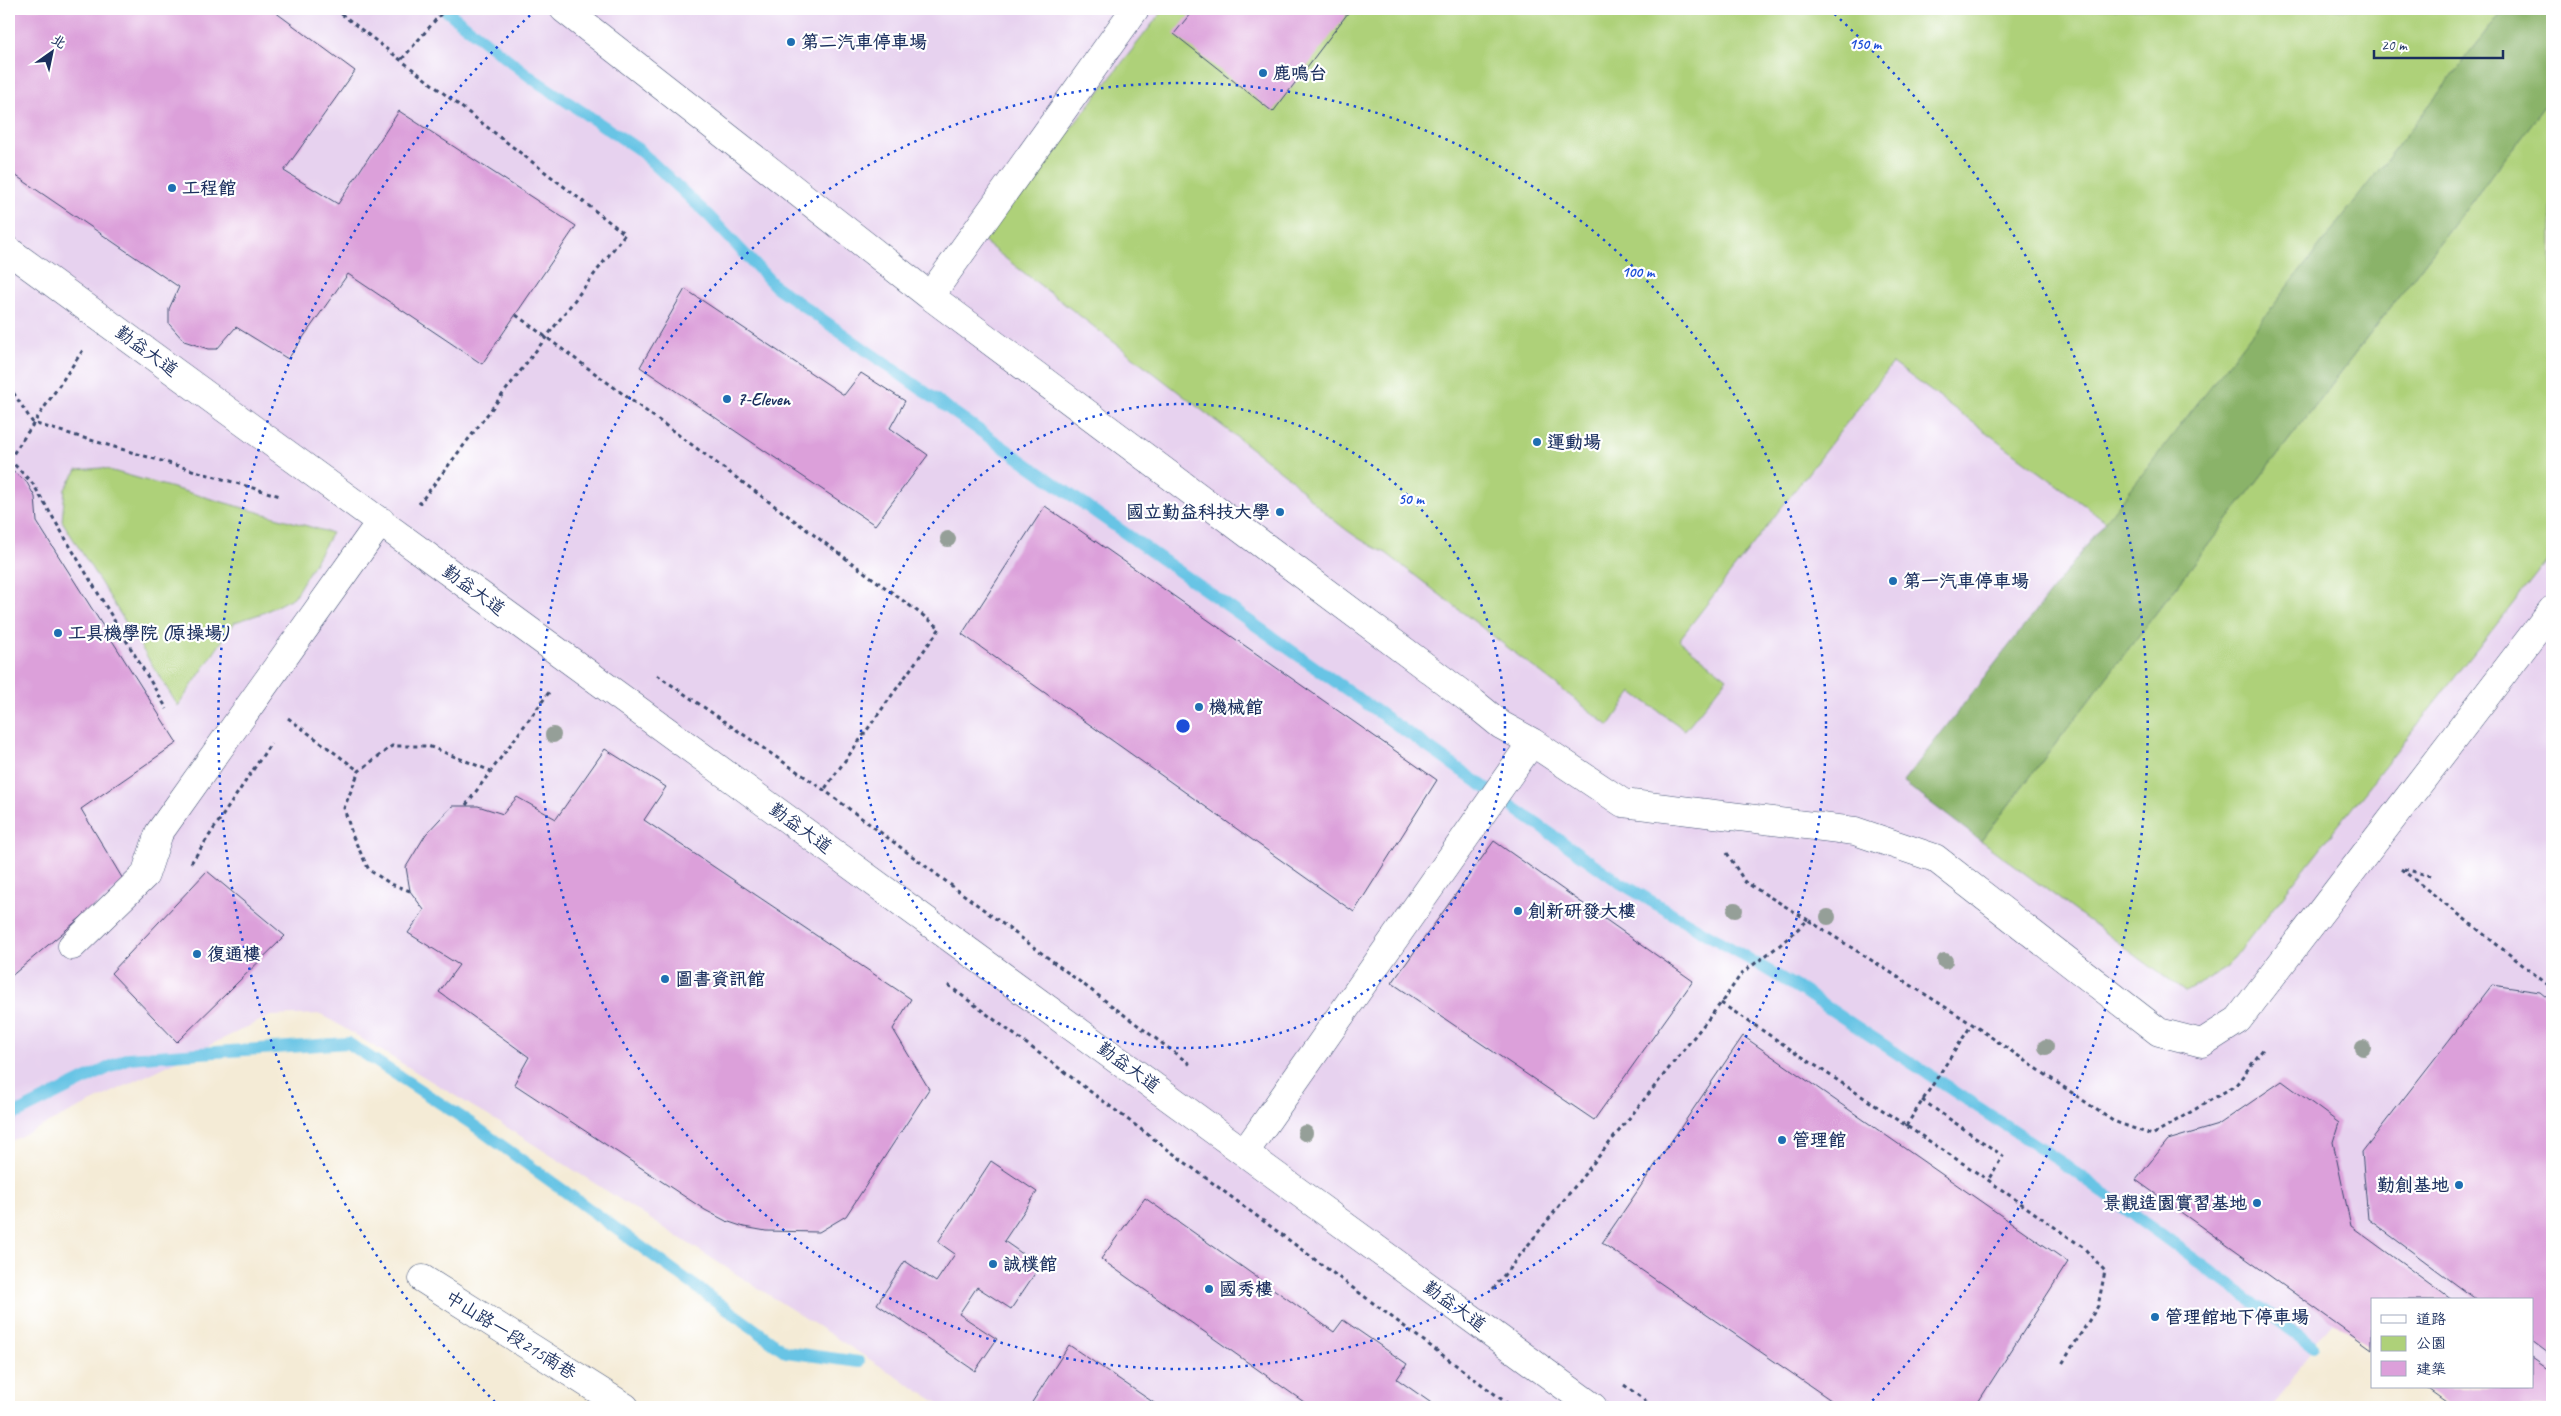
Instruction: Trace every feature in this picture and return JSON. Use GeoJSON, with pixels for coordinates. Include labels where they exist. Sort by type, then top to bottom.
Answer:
{"type":"FeatureCollection","features":[{"type":"Feature","properties":{"kind":"street"},"geometry":{"type":"LineString","coordinates":[[564,9],[930,296],[1501,725],[1532,742],[1623,803],[1855,831],[1935,858],[2159,1032],[2202,1043],[2238,1020],[2552,610]]}},
{"type":"Feature","properties":{"kind":"street"},"geometry":{"type":"LineString","coordinates":[[930,296],[1135,9]]}},
{"type":"Feature","properties":{"kind":"street","name":"勤益大道"},"geometry":{"type":"LineString","coordinates":[[9,251],[1593,1407]]}},
{"type":"Feature","properties":{"kind":"street"},"geometry":{"type":"LineString","coordinates":[[72,946],[145,875],[160,833],[381,521]]}},
{"type":"Feature","properties":{"kind":"street"},"geometry":{"type":"LineString","coordinates":[[1245,1152],[1532,742]]}},
{"type":"Feature","properties":{"kind":"street","name":"中山路一段215南巷"},"geometry":{"type":"LineString","coordinates":[[423,1279],[625,1407]]}},
{"type":"Feature","properties":{"kind":"path"},"geometry":{"type":"LineString","coordinates":[[335,9],[402,59],[624,234],[547,338],[415,508]]}},
{"type":"Feature","properties":{"kind":"path"},"geometry":{"type":"LineString","coordinates":[[402,59],[445,9]]}},
{"type":"Feature","properties":{"kind":"path"},"geometry":{"type":"LineString","coordinates":[[516,315],[940,628],[824,790]]}},
{"type":"Feature","properties":{"kind":"path"},"geometry":{"type":"LineString","coordinates":[[83,349],[9,460],[33,484],[168,709]]}},
{"type":"Feature","properties":{"kind":"path"},"geometry":{"type":"LineString","coordinates":[[9,386],[33,423],[287,499]]}},
{"type":"Feature","properties":{"kind":"path"},"geometry":{"type":"LineString","coordinates":[[466,805],[551,688]]}},
{"type":"Feature","properties":{"kind":"path"},"geometry":{"type":"LineString","coordinates":[[288,718],[359,771]]}},
{"type":"Feature","properties":{"kind":"path"},"geometry":{"type":"LineString","coordinates":[[410,891],[391,884],[369,870],[353,837],[344,808],[359,771],[392,746],[428,746],[491,770]]}},
{"type":"Feature","properties":{"kind":"path"},"geometry":{"type":"LineString","coordinates":[[1724,848],[1745,882],[1972,1024],[2113,1121],[2152,1136],[2236,1085],[2266,1046]]}},
{"type":"Feature","properties":{"kind":"path"},"geometry":{"type":"LineString","coordinates":[[2395,876],[2407,861]]}},
{"type":"Feature","properties":{"kind":"path"},"geometry":{"type":"LineString","coordinates":[[2401,869],[2436,877]]}},
{"type":"Feature","properties":{"kind":"path"},"geometry":{"type":"LineString","coordinates":[[2401,869],[2552,988]]}},
{"type":"Feature","properties":{"kind":"path"},"geometry":{"type":"LineString","coordinates":[[1492,1289],[1721,1003],[1742,973],[1780,945],[1808,920]]}},
{"type":"Feature","properties":{"kind":"path"},"geometry":{"type":"LineString","coordinates":[[1721,1003],[1988,1180],[2084,1248],[2106,1271],[2098,1306],[2062,1364]]}},
{"type":"Feature","properties":{"kind":"path"},"geometry":{"type":"LineString","coordinates":[[1906,1126],[1972,1024]]}},
{"type":"Feature","properties":{"kind":"path"},"geometry":{"type":"LineString","coordinates":[[1922,1100],[2002,1156],[1988,1180]]}},
{"type":"Feature","properties":{"kind":"shaded area","name":"國立勤益科技大學"},"geometry":{"type":"Polygon","coordinates":[[[9,9],[2552,9],[2552,1407],[2453,1407],[2426,1388],[2534,1388],[2534,1298],[2371,1298],[2371,1348],[2333,1321],[2313,1346],[2274,1407],[944,1407],[508,1128],[321,1014],[270,1016],[9,1142],[9,9]]]}},
{"type":"Feature","properties":{"kind":"green space","name":"運動場"},"geometry":{"type":"Polygon","coordinates":[[[1164,9],[2504,9],[2107,522],[1893,363],[1679,640],[1727,678],[1685,730],[1632,692],[1609,726],[1386,553],[1359,539],[1335,521],[1291,479],[983,241],[1164,9]]]}},
{"type":"Feature","properties":{"kind":"green space"},"geometry":{"type":"Polygon","coordinates":[[[2504,9],[2552,9],[2552,97],[1981,841],[1903,782],[2504,9]]]}},
{"type":"Feature","properties":{"kind":"green space"},"geometry":{"type":"Polygon","coordinates":[[[2552,97],[2552,554],[2226,968],[2185,992],[1981,841],[2552,97]]]}},
{"type":"Feature","properties":{"kind":"green space"},"geometry":{"type":"Polygon","coordinates":[[[102,468],[332,533],[294,597],[263,613],[235,622],[178,706],[62,521],[65,489],[77,470],[102,468]]]}},
{"type":"Feature","properties":{"kind":"building","name":"工程館"},"geometry":{"type":"Polygon","coordinates":[[[9,9],[271,9],[355,71],[284,171],[338,204],[399,111],[576,226],[482,364],[348,274],[288,359],[236,327],[217,349],[208,349],[184,341],[169,324],[169,309],[179,287],[9,171],[9,9]]]}},
{"type":"Feature","properties":{"kind":"building","name":"鹿鳴台"},"geometry":{"type":"Polygon","coordinates":[[[1194,9],[1351,9],[1273,112],[1174,34],[1194,9]]]}},
{"type":"Feature","properties":{"kind":"building"},"geometry":{"type":"Polygon","coordinates":[[[685,289],[844,395],[861,373],[905,401],[890,428],[928,455],[875,525],[640,367],[685,289]]]}},
{"type":"Feature","properties":{"kind":"building","name":"工具機學院 (原操場)"},"geometry":{"type":"Polygon","coordinates":[[[9,469],[26,481],[35,497],[37,522],[177,743],[81,809],[124,881],[9,978],[9,469]]]}},
{"type":"Feature","properties":{"kind":"building","name":"機械館"},"geometry":{"type":"Polygon","coordinates":[[[1045,506],[1437,780],[1354,912],[962,634],[1045,506]]]}},
{"type":"Feature","properties":{"kind":"building","name":"圖書資訊館"},"geometry":{"type":"Polygon","coordinates":[[[605,749],[666,787],[644,820],[911,999],[893,1029],[929,1089],[846,1216],[819,1232],[766,1231],[726,1221],[705,1210],[514,1084],[529,1057],[439,992],[459,965],[408,933],[424,910],[410,891],[406,867],[426,834],[452,806],[478,806],[503,814],[517,797],[556,819],[605,749]]]}},
{"type":"Feature","properties":{"kind":"building","name":"創新研發大樓"},"geometry":{"type":"Polygon","coordinates":[[[1494,841],[1693,981],[1594,1120],[1392,983],[1494,841]]]}},
{"type":"Feature","properties":{"kind":"building","name":"復通樓"},"geometry":{"type":"Polygon","coordinates":[[[207,871],[285,936],[177,1042],[111,973],[207,871]]]}},
{"type":"Feature","properties":{"kind":"building","name":"勤創基地"},"geometry":{"type":"Polygon","coordinates":[[[2492,985],[2540,992],[2552,1002],[2552,1356],[2534,1342],[2534,1298],[2474,1298],[2368,1219],[2362,1152],[2492,985]]]}},
{"type":"Feature","properties":{"kind":"building","name":"管理館"},"geometry":{"type":"Polygon","coordinates":[[[1743,1036],[2068,1262],[1975,1407],[1841,1407],[1602,1243],[1743,1036]]]}},
{"type":"Feature","properties":{"kind":"building","name":"景觀造園實習基地"},"geometry":{"type":"Polygon","coordinates":[[[2282,1081],[2339,1123],[2333,1142],[2351,1226],[2449,1298],[2371,1298],[2371,1348],[2136,1180],[2168,1140],[2218,1125],[2282,1081]]]}},
{"type":"Feature","properties":{"kind":"building","name":"誠樸館"},"geometry":{"type":"Polygon","coordinates":[[[991,1161],[1037,1192],[1004,1241],[1040,1266],[1011,1309],[977,1287],[959,1314],[997,1339],[975,1371],[877,1304],[905,1261],[936,1282],[955,1254],[938,1242],[991,1161]]]}},
{"type":"Feature","properties":{"kind":"building","name":"國秀樓"},"geometry":{"type":"Polygon","coordinates":[[[1145,1198],[1334,1332],[1343,1320],[1407,1364],[1397,1379],[1437,1407],[1311,1407],[1101,1259],[1145,1198]]]}},
{"type":"Feature","properties":{"kind":"building"},"geometry":{"type":"Polygon","coordinates":[[[1069,1345],[1160,1407],[1029,1407],[1069,1345]]]}},
{"type":"Feature","properties":{"kind":"building"},"geometry":{"type":"Polygon","coordinates":[[[2534,1359],[2552,1372],[2552,1407],[2453,1407],[2426,1388],[2534,1388],[2534,1359]]]}},
{"type":"Feature","properties":{"kind":"waterway"},"geometry":{"type":"LineString","coordinates":[[444,9],[533,79],[638,149],[708,215],[775,286],[1619,882],[1798,988],[2064,1164],[2313,1346]]}},
{"type":"Feature","properties":{"kind":"waterway"},"geometry":{"type":"LineString","coordinates":[[9,1117],[128,1058],[348,1043],[472,1124],[786,1352],[859,1362]]}},
{"type":"Feature","properties":{"kind":"place","name":"第二汽車停車場"},"geometry":{"type":"Point","coordinates":[791,42]}},
{"type":"Feature","properties":{"kind":"place","name":"鹿鳴台"},"geometry":{"type":"Point","coordinates":[1263,73]}},
{"type":"Feature","properties":{"kind":"place","name":"工程館"},"geometry":{"type":"Point","coordinates":[172,188]}},
{"type":"Feature","properties":{"kind":"place","name":"7-Eleven"},"geometry":{"type":"Point","coordinates":[727,399]}},
{"type":"Feature","properties":{"kind":"place","name":"運動場"},"geometry":{"type":"Point","coordinates":[1537,442]}},
{"type":"Feature","properties":{"kind":"place","name":"國立勤益科技大學"},"geometry":{"type":"Point","coordinates":[1280,512]}},
{"type":"Feature","properties":{"kind":"place","name":"第一汽車停車場"},"geometry":{"type":"Point","coordinates":[1893,581]}},
{"type":"Feature","properties":{"kind":"place","name":"工具機學院 (原操場)"},"geometry":{"type":"Point","coordinates":[58,633]}},
{"type":"Feature","properties":{"kind":"place","name":"機械館"},"geometry":{"type":"Point","coordinates":[1199,707]}},
{"type":"Feature","properties":{"kind":"place","name":"創新研發大樓"},"geometry":{"type":"Point","coordinates":[1518,911]}},
{"type":"Feature","properties":{"kind":"place","name":"復通樓"},"geometry":{"type":"Point","coordinates":[197,954]}},
{"type":"Feature","properties":{"kind":"place","name":"圖書資訊館"},"geometry":{"type":"Point","coordinates":[665,979]}},
{"type":"Feature","properties":{"kind":"place","name":"管理館"},"geometry":{"type":"Point","coordinates":[1782,1140]}},
{"type":"Feature","properties":{"kind":"place","name":"勤創基地"},"geometry":{"type":"Point","coordinates":[2459,1185]}},
{"type":"Feature","properties":{"kind":"place","name":"景觀造園實習基地"},"geometry":{"type":"Point","coordinates":[2257,1203]}},
{"type":"Feature","properties":{"kind":"place","name":"誠樸館"},"geometry":{"type":"Point","coordinates":[993,1264]}},
{"type":"Feature","properties":{"kind":"place","name":"國秀樓"},"geometry":{"type":"Point","coordinates":[1209,1289]}},
{"type":"Feature","properties":{"kind":"place","name":"管理館地下停車場"},"geometry":{"type":"Point","coordinates":[2155,1317]}}]}
